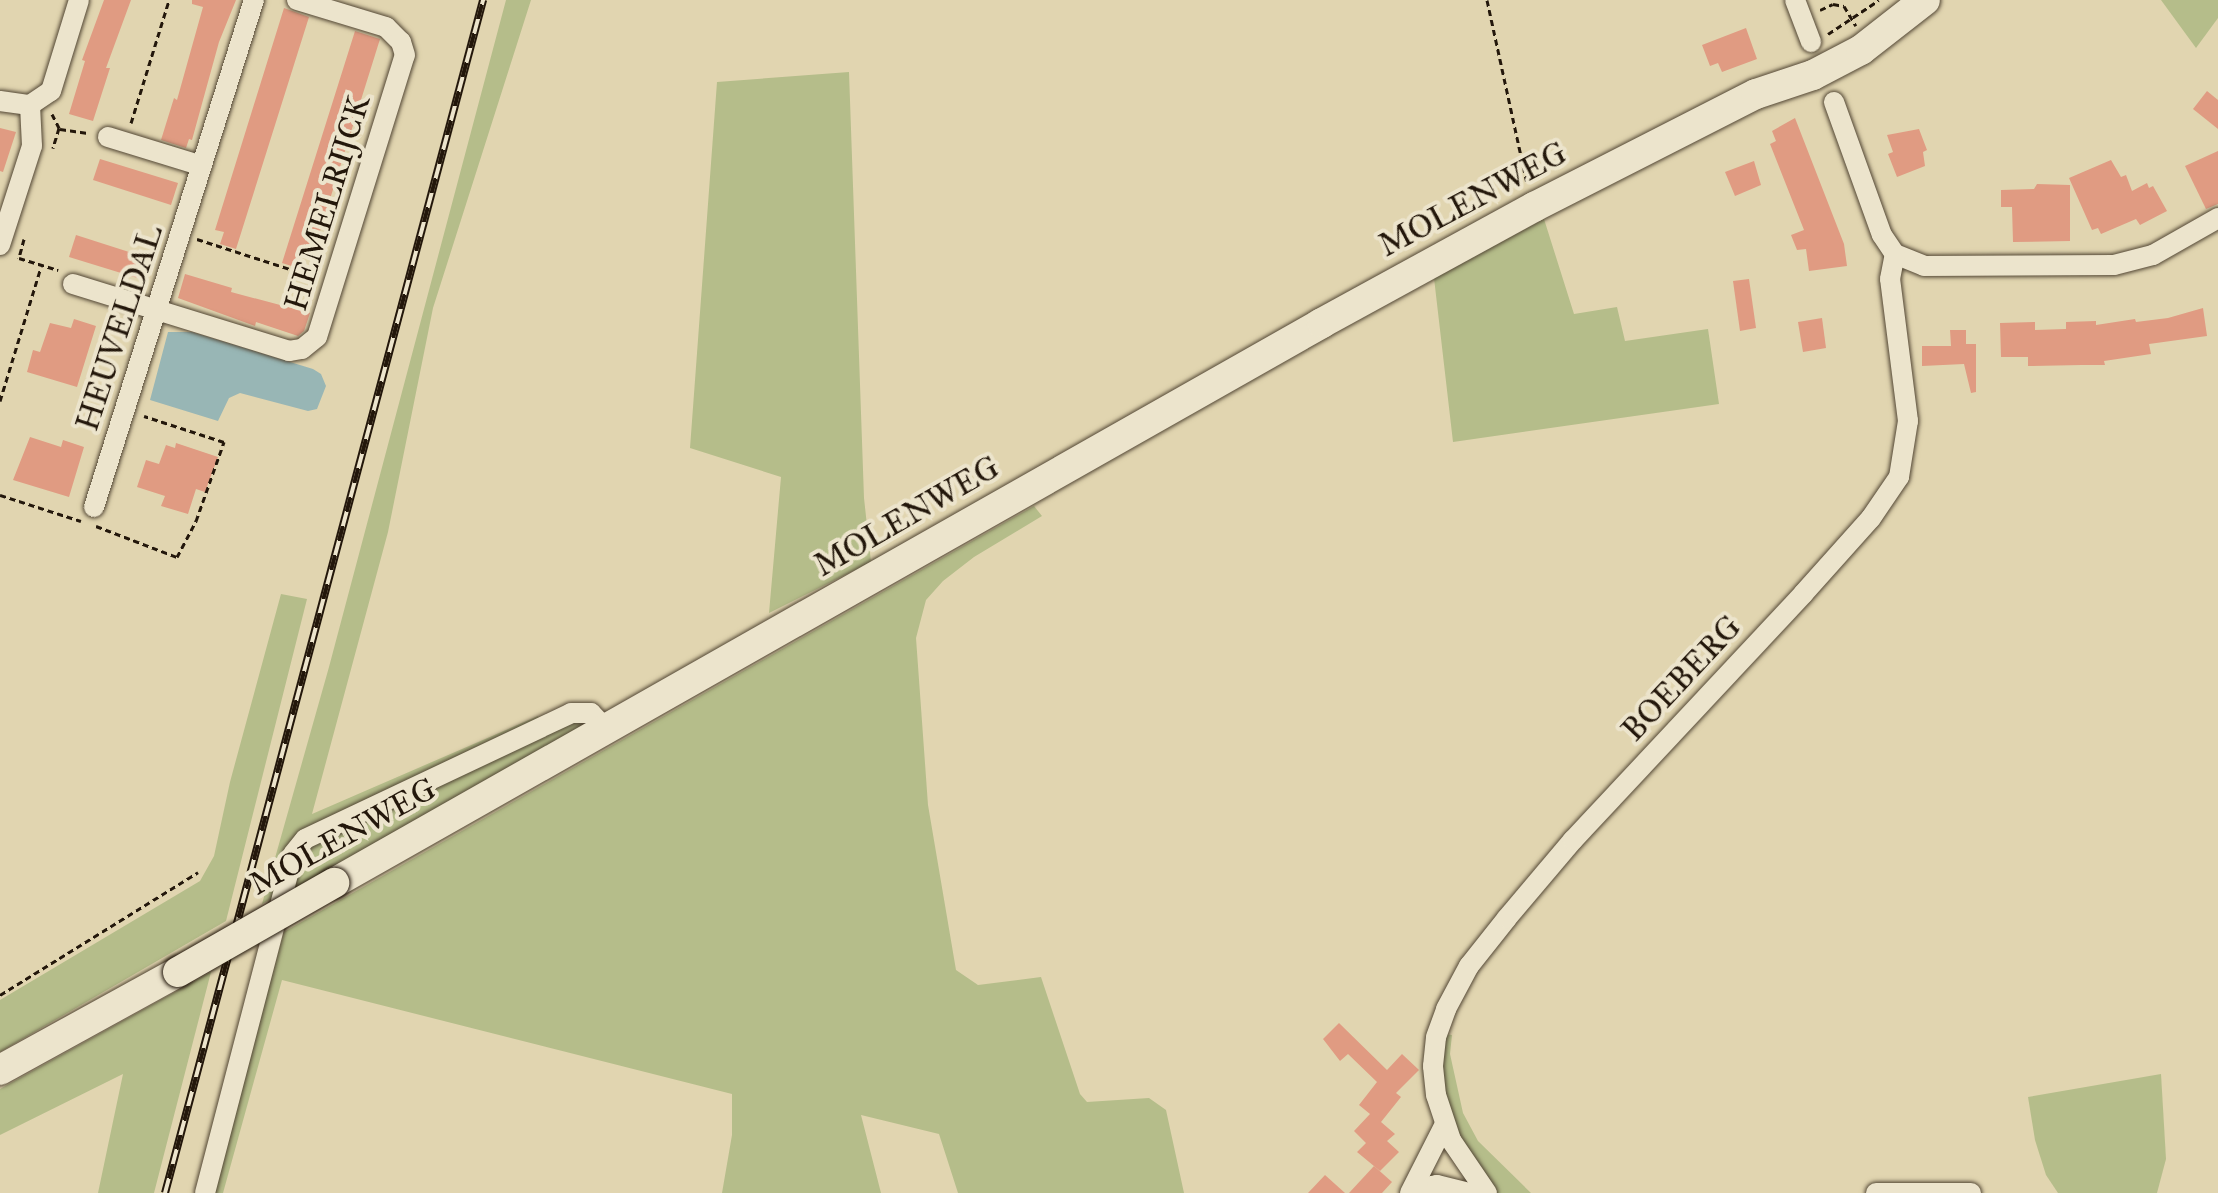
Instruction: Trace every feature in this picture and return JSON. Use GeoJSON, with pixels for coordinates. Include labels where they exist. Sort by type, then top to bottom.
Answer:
{"type":"FeatureCollection","features":[{"type":"Feature","properties":{"kind":"main road"},"geometry":{"type":"LineString","coordinates":[[1756,94],[1905,0]]}},
{"type":"Feature","properties":{"kind":"main road","name":"MOLENWEG"},"geometry":{"type":"LineString","coordinates":[[0,1070],[1534,207],[1756,94],[1813,75],[1861,50],[1925,0]]}},
{"type":"Feature","properties":{"kind":"street"},"geometry":{"type":"LineString","coordinates":[[0,101],[36,101],[51,91],[79,0]]}},
{"type":"Feature","properties":{"kind":"street","name":"HEUVELDAL"},"geometry":{"type":"LineString","coordinates":[[94,507],[254,0]]}},
{"type":"Feature","properties":{"kind":"street","name":"HEMELRIJCK"},"geometry":{"type":"LineString","coordinates":[[73,284],[296,351],[309,346],[317,337],[403,64],[404,48],[386,27],[297,0]]}},
{"type":"Feature","properties":{"kind":"street"},"geometry":{"type":"LineString","coordinates":[[1795,0],[1811,42]]}},
{"type":"Feature","properties":{"kind":"street"},"geometry":{"type":"LineString","coordinates":[[0,245],[32,146],[36,101]]}},
{"type":"Feature","properties":{"kind":"street"},"geometry":{"type":"LineString","coordinates":[[1834,102],[1882,235],[1895,254],[1924,266],[2114,265],[2153,255],[2218,218]]}},
{"type":"Feature","properties":{"kind":"street"},"geometry":{"type":"LineString","coordinates":[[116,139],[202,166]]}},
{"type":"Feature","properties":{"kind":"street","name":"BOEBERG"},"geometry":{"type":"LineString","coordinates":[[1487,1193],[1451,1140],[1445,1124],[1435,1080],[1436,1037],[1469,966],[1573,840],[1854,537],[1899,477],[1908,421],[1890,279],[1895,254]]}},
{"type":"Feature","properties":{"kind":"street"},"geometry":{"type":"LineString","coordinates":[[205,1193],[293,854],[305,839],[571,713],[591,713],[606,729]]}},
{"type":"Feature","properties":{"kind":"street"},"geometry":{"type":"LineString","coordinates":[[1412,1191],[1445,1124]]}},
{"type":"Feature","properties":{"kind":"street"},"geometry":{"type":"LineString","coordinates":[[1412,1191],[1437,1185],[1468,1193]]}},
{"type":"Feature","properties":{"kind":"street"},"geometry":{"type":"LineString","coordinates":[[1876,1193],[1971,1193]]}},
{"type":"Feature","properties":{"kind":"path"},"geometry":{"type":"LineString","coordinates":[[36,101],[59,128],[116,139],[169,0]]}},
{"type":"Feature","properties":{"kind":"path"},"geometry":{"type":"LineString","coordinates":[[1487,0],[1534,207]]}},
{"type":"Feature","properties":{"kind":"path"},"geometry":{"type":"LineString","coordinates":[[1850,16],[1879,0]]}},
{"type":"Feature","properties":{"kind":"path"},"geometry":{"type":"LineString","coordinates":[[49,159],[59,128]]}},
{"type":"Feature","properties":{"kind":"path"},"geometry":{"type":"LineString","coordinates":[[25,234],[19,258],[66,272],[73,284]]}},
{"type":"Feature","properties":{"kind":"path"},"geometry":{"type":"LineString","coordinates":[[181,234],[334,283]]}},
{"type":"Feature","properties":{"kind":"path"},"geometry":{"type":"LineString","coordinates":[[0,401],[41,266]]}},
{"type":"Feature","properties":{"kind":"path"},"geometry":{"type":"LineString","coordinates":[[0,495],[92,524],[177,557],[196,521],[224,442],[125,410]]}},
{"type":"Feature","properties":{"kind":"path"},"geometry":{"type":"LineString","coordinates":[[0,995],[198,872]]}},
{"type":"Feature","properties":{"kind":"green space"},"geometry":{"type":"Polygon","coordinates":[[[506,0],[531,0],[433,308],[388,532],[312,814],[538,716],[541,722],[310,829],[274,897],[262,904],[329,667],[506,0]]]}},
{"type":"Feature","properties":{"kind":"green space"},"geometry":{"type":"Polygon","coordinates":[[[2161,0],[2218,0],[2218,18],[2196,48],[2161,0]]]}},
{"type":"Feature","properties":{"kind":"green space"},"geometry":{"type":"Polygon","coordinates":[[[849,72],[864,498],[871,562],[769,613],[781,477],[690,448],[717,82],[849,72]]]}},
{"type":"Feature","properties":{"kind":"green space"},"geometry":{"type":"Polygon","coordinates":[[[1544,219],[1574,314],[1617,307],[1625,341],[1708,329],[1719,404],[1453,442],[1434,278],[1544,219]]]}},
{"type":"Feature","properties":{"kind":"green space"},"geometry":{"type":"Polygon","coordinates":[[[1034,506],[1042,516],[974,557],[943,581],[926,600],[916,638],[928,805],[956,970],[978,985],[1041,977],[1080,1094],[1087,1102],[1149,1098],[1166,1110],[1184,1193],[958,1193],[939,1134],[861,1115],[881,1193],[722,1193],[732,1135],[732,1094],[282,980],[223,1193],[211,1193],[284,932],[1034,506]]]}},
{"type":"Feature","properties":{"kind":"green space"},"geometry":{"type":"Polygon","coordinates":[[[281,594],[307,599],[226,921],[0,1052],[0,1000],[200,881],[214,856],[230,782],[281,594]]]}},
{"type":"Feature","properties":{"kind":"green space"},"geometry":{"type":"Polygon","coordinates":[[[579,720],[584,724],[582,728],[294,888],[296,866],[305,848],[579,720]]]}},
{"type":"Feature","properties":{"kind":"green space"},"geometry":{"type":"Polygon","coordinates":[[[211,972],[154,1193],[98,1193],[123,1074],[0,1135],[0,1089],[211,972]]]}},
{"type":"Feature","properties":{"kind":"green space"},"geometry":{"type":"Polygon","coordinates":[[[1445,1034],[1452,1035],[1450,1054],[1463,1113],[1478,1141],[1531,1193],[1496,1193],[1463,1145],[1445,1105],[1441,1073],[1445,1034]]]}},
{"type":"Feature","properties":{"kind":"green space"},"geometry":{"type":"Polygon","coordinates":[[[2161,1074],[2166,1159],[2157,1193],[2058,1193],[2046,1175],[2035,1140],[2028,1097],[2161,1074]]]}},
{"type":"Feature","properties":{"kind":"water"},"geometry":{"type":"Polygon","coordinates":[[[168,332],[192,332],[313,369],[321,374],[326,386],[317,409],[308,411],[240,393],[229,398],[218,421],[150,400],[168,332]]]}},
{"type":"Feature","properties":{"kind":"building"},"geometry":{"type":"Polygon","coordinates":[[[104,0],[131,0],[106,68],[110,68],[93,121],[69,114],[85,61],[82,60],[104,0]]]}},
{"type":"Feature","properties":{"kind":"building"},"geometry":{"type":"Polygon","coordinates":[[[192,0],[236,0],[219,42],[192,140],[189,139],[186,148],[161,140],[174,98],[177,100],[203,7],[192,4],[192,0]]]}},
{"type":"Feature","properties":{"kind":"building"},"geometry":{"type":"Polygon","coordinates":[[[284,8],[309,17],[236,249],[220,244],[224,232],[215,230],[284,8]]]}},
{"type":"Feature","properties":{"kind":"building"},"geometry":{"type":"Polygon","coordinates":[[[1746,28],[1757,59],[1722,72],[1718,63],[1710,66],[1702,45],[1746,28]]]}},
{"type":"Feature","properties":{"kind":"building"},"geometry":{"type":"Polygon","coordinates":[[[355,31],[380,39],[311,260],[302,257],[298,268],[282,263],[355,31]]]}},
{"type":"Feature","properties":{"kind":"building"},"geometry":{"type":"Polygon","coordinates":[[[2207,91],[2218,100],[2218,129],[2193,109],[2207,91]]]}},
{"type":"Feature","properties":{"kind":"building"},"geometry":{"type":"Polygon","coordinates":[[[1795,118],[1844,244],[1847,266],[1809,271],[1806,249],[1797,250],[1791,235],[1804,230],[1770,144],[1776,141],[1772,131],[1795,118]]]}},
{"type":"Feature","properties":{"kind":"building"},"geometry":{"type":"Polygon","coordinates":[[[0,128],[16,132],[3,172],[0,171],[0,128]]]}},
{"type":"Feature","properties":{"kind":"building"},"geometry":{"type":"Polygon","coordinates":[[[1919,129],[1927,150],[1923,152],[1925,166],[1897,177],[1888,154],[1893,152],[1887,135],[1919,129]]]}},
{"type":"Feature","properties":{"kind":"building"},"geometry":{"type":"Polygon","coordinates":[[[2218,151],[2218,204],[2206,209],[2185,166],[2218,151]]]}},
{"type":"Feature","properties":{"kind":"building"},"geometry":{"type":"Polygon","coordinates":[[[100,159],[178,183],[171,205],[93,180],[100,159]]]}},
{"type":"Feature","properties":{"kind":"building"},"geometry":{"type":"Polygon","coordinates":[[[2111,160],[2121,177],[2126,175],[2132,191],[2147,183],[2149,188],[2153,186],[2167,211],[2140,225],[2136,219],[2101,234],[2098,228],[2092,230],[2069,178],[2111,160]]]}},
{"type":"Feature","properties":{"kind":"building"},"geometry":{"type":"Polygon","coordinates":[[[1754,161],[1761,185],[1735,196],[1725,172],[1754,161]]]}},
{"type":"Feature","properties":{"kind":"building"},"geometry":{"type":"Polygon","coordinates":[[[2037,184],[2070,185],[2070,241],[2013,242],[2012,207],[2001,207],[2001,190],[2034,189],[2037,184]]]}},
{"type":"Feature","properties":{"kind":"building"},"geometry":{"type":"Polygon","coordinates":[[[76,235],[154,260],[147,281],[69,257],[76,235]]]}},
{"type":"Feature","properties":{"kind":"building"},"geometry":{"type":"Polygon","coordinates":[[[185,274],[232,288],[231,292],[310,313],[304,331],[298,336],[256,322],[255,326],[178,298],[185,274]]]}},
{"type":"Feature","properties":{"kind":"building"},"geometry":{"type":"Polygon","coordinates":[[[1749,279],[1756,328],[1740,331],[1733,281],[1749,279]]]}},
{"type":"Feature","properties":{"kind":"building"},"geometry":{"type":"Polygon","coordinates":[[[2203,308],[2207,336],[2149,344],[2151,354],[2104,361],[2105,365],[2028,366],[2028,357],[2001,357],[2000,323],[2035,322],[2035,330],[2066,329],[2066,322],[2096,321],[2096,325],[2135,319],[2136,322],[2168,318],[2203,308]]]}},
{"type":"Feature","properties":{"kind":"building"},"geometry":{"type":"Polygon","coordinates":[[[1822,318],[1826,348],[1803,352],[1798,322],[1822,318]]]}},
{"type":"Feature","properties":{"kind":"building"},"geometry":{"type":"Polygon","coordinates":[[[74,319],[96,326],[77,387],[27,372],[33,350],[40,352],[50,323],[71,328],[74,319]]]}},
{"type":"Feature","properties":{"kind":"building"},"geometry":{"type":"Polygon","coordinates":[[[1950,330],[1966,330],[1966,344],[1976,344],[1976,392],[1971,393],[1964,364],[1922,366],[1922,346],[1951,346],[1950,330]]]}},
{"type":"Feature","properties":{"kind":"building"},"geometry":{"type":"Polygon","coordinates":[[[30,437],[61,447],[63,440],[84,447],[69,497],[13,480],[30,437]]]}},
{"type":"Feature","properties":{"kind":"building"},"geometry":{"type":"Polygon","coordinates":[[[176,443],[218,457],[205,492],[196,489],[188,514],[161,506],[165,496],[137,487],[146,460],[159,464],[166,445],[175,448],[176,443]]]}},
{"type":"Feature","properties":{"kind":"building"},"geometry":{"type":"Polygon","coordinates":[[[1339,1023],[1387,1070],[1402,1054],[1419,1070],[1396,1093],[1401,1097],[1381,1122],[1395,1134],[1387,1141],[1399,1152],[1380,1171],[1357,1152],[1366,1143],[1354,1131],[1370,1114],[1359,1105],[1377,1082],[1348,1054],[1340,1061],[1323,1039],[1339,1023]]]}},
{"type":"Feature","properties":{"kind":"building"},"geometry":{"type":"Polygon","coordinates":[[[1374,1166],[1392,1182],[1382,1193],[1349,1193],[1374,1166]]]}},
{"type":"Feature","properties":{"kind":"building"},"geometry":{"type":"Polygon","coordinates":[[[1325,1175],[1345,1193],[1308,1193],[1325,1175]]]}},
{"type":"Feature","properties":{"kind":"railway"},"geometry":{"type":"LineString","coordinates":[[165,1193],[483,0]]}}]}
